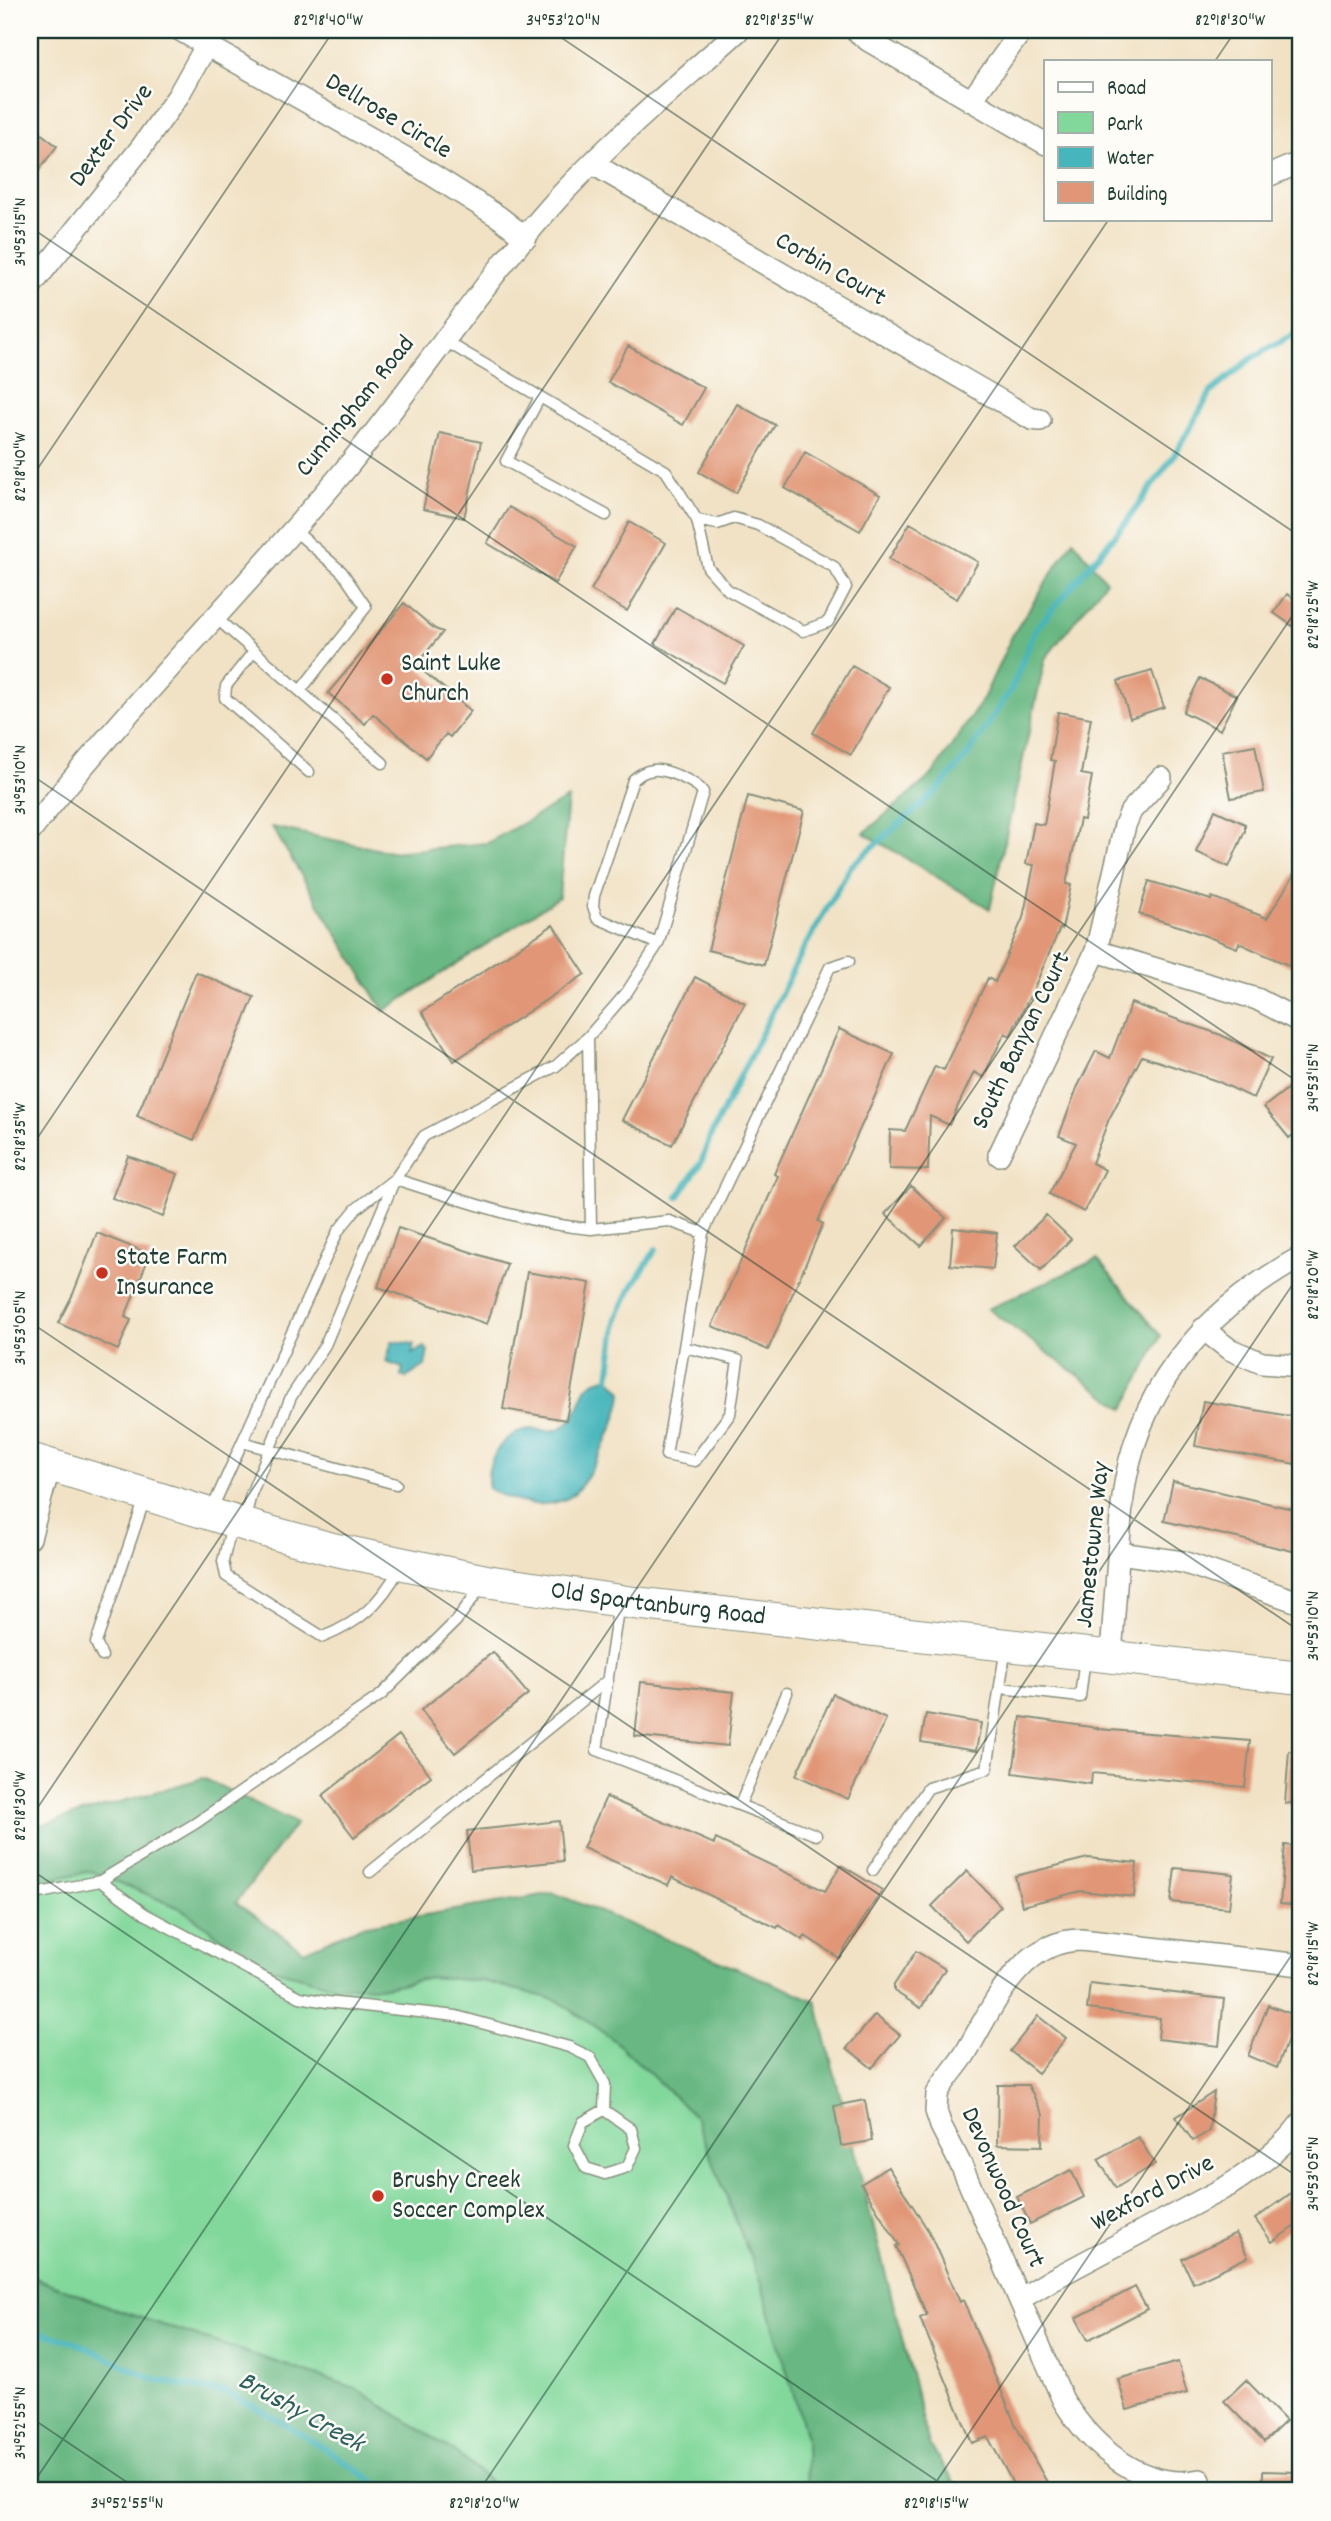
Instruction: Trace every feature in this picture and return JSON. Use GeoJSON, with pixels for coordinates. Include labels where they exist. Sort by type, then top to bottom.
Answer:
{"type":"FeatureCollection","features":[{"type":"Feature","properties":{"kind":"main road","name":"Old Spartanburg Road"},"geometry":{"type":"LineString","coordinates":[[40,1462],[229,1521],[332,1549],[486,1581],[620,1601],[1301,1678]]}},
{"type":"Feature","properties":{"kind":"street","name":"Dellrose Circle"},"geometry":{"type":"LineString","coordinates":[[180,30],[407,159],[499,217],[526,238]]}},
{"type":"Feature","properties":{"kind":"street","name":"Cunningham Road"},"geometry":{"type":"LineString","coordinates":[[30,832],[150,689],[348,466],[562,195],[739,30]]}},
{"type":"Feature","properties":{"kind":"street"},"geometry":{"type":"LineString","coordinates":[[855,30],[869,41],[1044,143]]}},
{"type":"Feature","properties":{"kind":"street"},"geometry":{"type":"LineString","coordinates":[[971,101],[1022,30]]}},
{"type":"Feature","properties":{"kind":"street","name":"Dexter Drive"},"geometry":{"type":"LineString","coordinates":[[30,287],[141,148],[178,96],[206,46]]}},
{"type":"Feature","properties":{"kind":"street"},"geometry":{"type":"LineString","coordinates":[[1272,174],[1301,162]]}},
{"type":"Feature","properties":{"kind":"street","name":"Corbin Court"},"geometry":{"type":"LineString","coordinates":[[593,164],[1032,419],[1040,420]]}},
{"type":"Feature","properties":{"kind":"street","name":"South Banyan Court"},"geometry":{"type":"LineString","coordinates":[[999,1155],[1096,951],[1125,825],[1131,811],[1161,778]]}},
{"type":"Feature","properties":{"kind":"street"},"geometry":{"type":"LineString","coordinates":[[1096,951],[1257,999],[1301,1022]]}},
{"type":"Feature","properties":{"kind":"street","name":"Jamestowne Way"},"geometry":{"type":"LineString","coordinates":[[1098,1656],[1119,1553],[1121,1504],[1126,1476],[1142,1419],[1168,1371],[1203,1329],[1245,1293],[1301,1257]]}},
{"type":"Feature","properties":{"kind":"street"},"geometry":{"type":"LineString","coordinates":[[1203,1329],[1229,1349],[1262,1363],[1301,1366]]}},
{"type":"Feature","properties":{"kind":"street"},"geometry":{"type":"LineString","coordinates":[[30,1538],[40,1462]]}},
{"type":"Feature","properties":{"kind":"street"},"geometry":{"type":"LineString","coordinates":[[1119,1553],[1183,1562],[1301,1603]]}},
{"type":"Feature","properties":{"kind":"street","name":"Devonwood Court"},"geometry":{"type":"LineString","coordinates":[[1200,2480],[1178,2483],[1140,2474],[1089,2436],[1063,2400],[962,2167],[941,2126],[936,2103],[941,2086],[962,2059],[1016,1973],[1040,1950],[1072,1940],[1301,1965]]}},
{"type":"Feature","properties":{"kind":"street","name":"Wexford Drive"},"geometry":{"type":"LineString","coordinates":[[1020,2299],[1055,2277],[1228,2186],[1255,2169],[1281,2146],[1301,2123]]}},
{"type":"Feature","properties":{"kind":"lane"},"geometry":{"type":"LineString","coordinates":[[446,341],[666,471],[697,520],[708,568],[728,590],[803,631],[828,622],[846,587],[834,567],[758,525],[734,518],[717,524],[697,520]]}},
{"type":"Feature","properties":{"kind":"lane"},"geometry":{"type":"LineString","coordinates":[[540,397],[506,461],[606,515]]}},
{"type":"Feature","properties":{"kind":"lane"},"geometry":{"type":"LineString","coordinates":[[293,529],[342,572],[366,607],[300,691]]}},
{"type":"Feature","properties":{"kind":"lane"},"geometry":{"type":"LineString","coordinates":[[215,617],[383,763]]}},
{"type":"Feature","properties":{"kind":"lane"},"geometry":{"type":"LineString","coordinates":[[254,651],[226,686],[225,698],[309,772]]}},
{"type":"Feature","properties":{"kind":"lane"},"geometry":{"type":"LineString","coordinates":[[229,1521],[251,1494],[291,1397],[325,1345],[395,1179],[424,1136],[556,1066],[589,1037],[627,992],[658,943],[703,792],[695,783],[655,769],[641,773],[633,780],[593,906],[597,918],[658,943]]}},
{"type":"Feature","properties":{"kind":"lane"},"geometry":{"type":"LineString","coordinates":[[684,1347],[738,1360],[730,1413],[695,1461],[666,1455],[684,1347],[703,1233],[830,967],[849,961]]}},
{"type":"Feature","properties":{"kind":"lane"},"geometry":{"type":"LineString","coordinates":[[589,1037],[592,1229]]}},
{"type":"Feature","properties":{"kind":"lane"},"geometry":{"type":"LineString","coordinates":[[395,1179],[554,1226],[592,1229],[668,1221],[703,1233]]}},
{"type":"Feature","properties":{"kind":"lane"},"geometry":{"type":"LineString","coordinates":[[395,1179],[356,1209],[338,1231],[242,1442],[223,1561],[226,1576],[323,1637],[355,1623],[387,1590],[402,1565]]}},
{"type":"Feature","properties":{"kind":"lane"},"geometry":{"type":"LineString","coordinates":[[242,1442],[396,1484]]}},
{"type":"Feature","properties":{"kind":"lane"},"geometry":{"type":"LineString","coordinates":[[102,1656],[96,1643],[146,1496]]}},
{"type":"Feature","properties":{"kind":"lane"},"geometry":{"type":"LineString","coordinates":[[30,1895],[100,1881],[196,1823],[381,1695],[456,1621],[486,1581]]}},
{"type":"Feature","properties":{"kind":"lane"},"geometry":{"type":"LineString","coordinates":[[620,1601],[597,1750],[816,1835]]}},
{"type":"Feature","properties":{"kind":"lane"},"geometry":{"type":"LineString","coordinates":[[873,1870],[928,1788],[987,1769],[1006,1645]]}},
{"type":"Feature","properties":{"kind":"lane"},"geometry":{"type":"LineString","coordinates":[[1001,1688],[1080,1697],[1098,1656]]}},
{"type":"Feature","properties":{"kind":"lane"},"geometry":{"type":"LineString","coordinates":[[370,1872],[608,1680]]}},
{"type":"Feature","properties":{"kind":"lane"},"geometry":{"type":"LineString","coordinates":[[740,1805],[788,1693]]}},
{"type":"Feature","properties":{"kind":"lane"},"geometry":{"type":"LineString","coordinates":[[100,1881],[145,1913],[300,1997],[456,2016],[569,2047],[590,2057],[605,2084],[604,2110]]}},
{"type":"Feature","properties":{"kind":"lane"},"geometry":{"type":"LineString","coordinates":[[604,2110],[631,2129],[636,2148],[627,2167],[605,2174],[586,2168],[574,2145],[583,2122],[604,2110]]}},
{"type":"Feature","properties":{"kind":"green space"},"geometry":{"type":"Polygon","coordinates":[[[1073,540],[1106,581],[1045,659],[990,909],[864,833],[932,775],[983,699],[1012,636],[1073,540]]]}},
{"type":"Feature","properties":{"kind":"green space"},"geometry":{"type":"Polygon","coordinates":[[[568,798],[559,897],[384,1011],[272,827],[391,852],[487,843],[568,798]]]}},
{"type":"Feature","properties":{"kind":"green space"},"geometry":{"type":"Polygon","coordinates":[[[1097,1259],[1161,1336],[1124,1409],[988,1309],[1097,1259]]]}},
{"type":"Feature","properties":{"kind":"green space"},"geometry":{"type":"Polygon","coordinates":[[[203,1778],[296,1823],[236,1903],[304,1951],[361,1926],[554,1893],[816,2001],[929,2444],[960,2491],[807,2491],[806,2437],[763,2289],[695,2116],[614,2040],[557,2000],[482,1981],[429,1977],[387,1987],[334,1986],[258,1965],[182,1909],[92,1871],[30,1883],[30,1828],[203,1778]]]}},
{"type":"Feature","properties":{"kind":"green space","name":"Brushy Creek Soccer Complex"},"geometry":{"type":"Polygon","coordinates":[[[92,1871],[182,1909],[259,1965],[387,1987],[429,1977],[482,1981],[557,2000],[614,2040],[695,2116],[763,2289],[806,2437],[807,2491],[501,2491],[455,2452],[355,2388],[120,2311],[30,2276],[30,1883],[92,1871]]]}},
{"type":"Feature","properties":{"kind":"green space"},"geometry":{"type":"Polygon","coordinates":[[[30,2276],[120,2311],[355,2388],[455,2452],[501,2491],[30,2491],[30,2276]]]}},
{"type":"Feature","properties":{"kind":"water"},"geometry":{"type":"Polygon","coordinates":[[[392,1341],[414,1344],[412,1354],[425,1347],[428,1351],[425,1366],[406,1378],[401,1376],[403,1368],[386,1362],[392,1341]]]}},
{"type":"Feature","properties":{"kind":"water"},"geometry":{"type":"Polygon","coordinates":[[[610,1378],[622,1392],[618,1412],[594,1465],[573,1494],[558,1502],[538,1504],[508,1498],[489,1489],[491,1462],[507,1439],[524,1430],[552,1431],[563,1427],[574,1416],[591,1383],[610,1378]]]}},
{"type":"Feature","properties":{"kind":"building"},"geometry":{"type":"Polygon","coordinates":[[[30,125],[57,146],[30,182],[30,125]]]}},
{"type":"Feature","properties":{"kind":"building"},"geometry":{"type":"Polygon","coordinates":[[[628,346],[704,388],[683,425],[608,382],[628,346]]]}},
{"type":"Feature","properties":{"kind":"building"},"geometry":{"type":"Polygon","coordinates":[[[737,404],[775,425],[736,493],[699,472],[737,404]]]}},
{"type":"Feature","properties":{"kind":"building"},"geometry":{"type":"Polygon","coordinates":[[[440,433],[481,442],[464,518],[423,509],[440,433]]]}},
{"type":"Feature","properties":{"kind":"building"},"geometry":{"type":"Polygon","coordinates":[[[805,452],[880,495],[860,531],[785,488],[805,452]]]}},
{"type":"Feature","properties":{"kind":"building"},"geometry":{"type":"Polygon","coordinates":[[[509,507],[577,546],[555,583],[487,543],[509,507]]]}},
{"type":"Feature","properties":{"kind":"building"},"geometry":{"type":"Polygon","coordinates":[[[629,522],[666,543],[627,611],[591,590],[629,522]]]}},
{"type":"Feature","properties":{"kind":"building"},"geometry":{"type":"Polygon","coordinates":[[[910,523],[978,562],[957,599],[889,559],[910,523]]]}},
{"type":"Feature","properties":{"kind":"building"},"geometry":{"type":"Polygon","coordinates":[[[1287,594],[1301,603],[1301,632],[1274,613],[1287,594]]]}},
{"type":"Feature","properties":{"kind":"building","name":"Saint Luke Church"},"geometry":{"type":"Polygon","coordinates":[[[404,603],[435,629],[443,632],[416,665],[471,711],[450,737],[446,734],[426,758],[373,714],[365,724],[328,693],[404,603]]]}},
{"type":"Feature","properties":{"kind":"building"},"geometry":{"type":"Polygon","coordinates":[[[676,607],[744,646],[723,683],[655,644],[676,607]]]}},
{"type":"Feature","properties":{"kind":"building"},"geometry":{"type":"Polygon","coordinates":[[[852,666],[889,687],[851,755],[813,733],[852,666]]]}},
{"type":"Feature","properties":{"kind":"building"},"geometry":{"type":"Polygon","coordinates":[[[1152,671],[1164,707],[1130,718],[1118,681],[1152,671]]]}},
{"type":"Feature","properties":{"kind":"building"},"geometry":{"type":"Polygon","coordinates":[[[1200,678],[1237,696],[1220,730],[1183,712],[1200,678]]]}},
{"type":"Feature","properties":{"kind":"building"},"geometry":{"type":"Polygon","coordinates":[[[1058,712],[1091,718],[1081,774],[1092,776],[1084,820],[1080,819],[1066,884],[1071,885],[1062,929],[1060,928],[1010,1036],[1005,1033],[983,1077],[974,1072],[949,1125],[930,1116],[928,1170],[889,1169],[890,1130],[905,1131],[935,1066],[944,1070],[988,978],[995,982],[1023,918],[1034,865],[1026,864],[1034,823],[1044,825],[1055,761],[1050,760],[1058,712]]]}},
{"type":"Feature","properties":{"kind":"building"},"geometry":{"type":"Polygon","coordinates":[[[1255,745],[1264,792],[1231,798],[1222,751],[1255,745]]]}},
{"type":"Feature","properties":{"kind":"building"},"geometry":{"type":"Polygon","coordinates":[[[748,796],[804,811],[764,965],[708,950],[748,796]]]}},
{"type":"Feature","properties":{"kind":"building"},"geometry":{"type":"Polygon","coordinates":[[[1215,810],[1245,824],[1245,831],[1229,867],[1196,852],[1215,810]]]}},
{"type":"Feature","properties":{"kind":"building"},"geometry":{"type":"Polygon","coordinates":[[[1301,864],[1301,971],[1239,943],[1237,948],[1139,914],[1149,881],[1211,900],[1212,897],[1267,918],[1301,864]]]}},
{"type":"Feature","properties":{"kind":"building"},"geometry":{"type":"Polygon","coordinates":[[[553,925],[585,974],[454,1061],[422,1012],[553,925]]]}},
{"type":"Feature","properties":{"kind":"building"},"geometry":{"type":"Polygon","coordinates":[[[196,972],[254,997],[194,1140],[137,1116],[196,972]]]}},
{"type":"Feature","properties":{"kind":"building"},"geometry":{"type":"Polygon","coordinates":[[[695,977],[745,1003],[672,1145],[622,1120],[695,977]]]}},
{"type":"Feature","properties":{"kind":"building"},"geometry":{"type":"Polygon","coordinates":[[[1131,1003],[1221,1035],[1271,1059],[1253,1098],[1217,1081],[1142,1056],[1109,1119],[1092,1163],[1105,1170],[1084,1212],[1049,1194],[1076,1143],[1059,1136],[1077,1088],[1096,1051],[1110,1058],[1131,1003]]]}},
{"type":"Feature","properties":{"kind":"building"},"geometry":{"type":"Polygon","coordinates":[[[839,1029],[894,1054],[818,1221],[823,1224],[768,1350],[712,1326],[778,1176],[774,1174],[839,1029]]]}},
{"type":"Feature","properties":{"kind":"building"},"geometry":{"type":"Polygon","coordinates":[[[1301,1078],[1301,1129],[1289,1138],[1264,1107],[1301,1078]]]}},
{"type":"Feature","properties":{"kind":"building"},"geometry":{"type":"Polygon","coordinates":[[[128,1156],[178,1174],[163,1217],[112,1198],[128,1156]]]}},
{"type":"Feature","properties":{"kind":"building"},"geometry":{"type":"Polygon","coordinates":[[[911,1186],[946,1218],[921,1246],[885,1214],[911,1186]]]}},
{"type":"Feature","properties":{"kind":"building"},"geometry":{"type":"Polygon","coordinates":[[[1046,1215],[1071,1239],[1041,1270],[1015,1246],[1046,1215]]]}},
{"type":"Feature","properties":{"kind":"building"},"geometry":{"type":"Polygon","coordinates":[[[398,1228],[507,1264],[487,1324],[378,1287],[398,1228]]]}},
{"type":"Feature","properties":{"kind":"building"},"geometry":{"type":"Polygon","coordinates":[[[953,1228],[997,1233],[993,1269],[950,1265],[953,1228]]]}},
{"type":"Feature","properties":{"kind":"building"},"geometry":{"type":"Polygon","coordinates":[[[97,1233],[150,1254],[125,1317],[131,1320],[118,1350],[58,1323],[73,1294],[97,1233]]]}},
{"type":"Feature","properties":{"kind":"building"},"geometry":{"type":"Polygon","coordinates":[[[527,1272],[590,1283],[566,1420],[503,1409],[527,1272]]]}},
{"type":"Feature","properties":{"kind":"building"},"geometry":{"type":"Polygon","coordinates":[[[1203,1401],[1301,1418],[1301,1465],[1195,1446],[1203,1401]]]}},
{"type":"Feature","properties":{"kind":"building"},"geometry":{"type":"Polygon","coordinates":[[[1173,1481],[1301,1511],[1301,1553],[1164,1521],[1173,1481]]]}},
{"type":"Feature","properties":{"kind":"building"},"geometry":{"type":"Polygon","coordinates":[[[493,1652],[528,1694],[455,1753],[421,1710],[493,1652]]]}},
{"type":"Feature","properties":{"kind":"building"},"geometry":{"type":"Polygon","coordinates":[[[641,1682],[734,1692],[728,1746],[635,1736],[641,1682]]]}},
{"type":"Feature","properties":{"kind":"building"},"geometry":{"type":"Polygon","coordinates":[[[833,1694],[886,1719],[848,1799],[796,1775],[833,1694]]]}},
{"type":"Feature","properties":{"kind":"building"},"geometry":{"type":"Polygon","coordinates":[[[926,1714],[981,1723],[976,1751],[921,1742],[926,1714]]]}},
{"type":"Feature","properties":{"kind":"building"},"geometry":{"type":"Polygon","coordinates":[[[1021,1717],[1098,1729],[1250,1741],[1245,1787],[1092,1773],[1091,1784],[1013,1773],[1021,1717]]]}},
{"type":"Feature","properties":{"kind":"building"},"geometry":{"type":"Polygon","coordinates":[[[399,1735],[431,1776],[354,1837],[322,1796],[399,1735]]]}},
{"type":"Feature","properties":{"kind":"building"},"geometry":{"type":"Polygon","coordinates":[[[1289,1751],[1301,1752],[1301,1804],[1285,1803],[1289,1751]]]}},
{"type":"Feature","properties":{"kind":"building"},"geometry":{"type":"Polygon","coordinates":[[[606,1797],[714,1844],[716,1839],[825,1891],[841,1865],[882,1890],[839,1958],[805,1936],[803,1940],[779,1925],[777,1928],[672,1877],[668,1885],[583,1848],[606,1797]]]}},
{"type":"Feature","properties":{"kind":"building"},"geometry":{"type":"Polygon","coordinates":[[[559,1821],[563,1861],[471,1870],[467,1831],[559,1821]]]}},
{"type":"Feature","properties":{"kind":"building"},"geometry":{"type":"Polygon","coordinates":[[[1285,1845],[1301,1847],[1301,1906],[1280,1904],[1285,1845]]]}},
{"type":"Feature","properties":{"kind":"building"},"geometry":{"type":"Polygon","coordinates":[[[1088,1858],[1137,1863],[1134,1897],[1081,1891],[1022,1906],[1015,1876],[1088,1858]]]}},
{"type":"Feature","properties":{"kind":"building"},"geometry":{"type":"Polygon","coordinates":[[[1175,1868],[1233,1874],[1229,1908],[1171,1902],[1175,1868]]]}},
{"type":"Feature","properties":{"kind":"building"},"geometry":{"type":"Polygon","coordinates":[[[967,1871],[1001,1906],[966,1941],[932,1906],[967,1871]]]}},
{"type":"Feature","properties":{"kind":"building"},"geometry":{"type":"Polygon","coordinates":[[[916,1951],[945,1969],[921,2008],[894,1991],[894,1985],[916,1951]]]}},
{"type":"Feature","properties":{"kind":"building"},"geometry":{"type":"Polygon","coordinates":[[[1090,1983],[1224,1999],[1219,2046],[1158,2039],[1160,2018],[1087,2009],[1090,1983]]]}},
{"type":"Feature","properties":{"kind":"building"},"geometry":{"type":"Polygon","coordinates":[[[1268,2005],[1297,2016],[1277,2068],[1248,2056],[1268,2005]]]}},
{"type":"Feature","properties":{"kind":"building"},"geometry":{"type":"Polygon","coordinates":[[[875,2015],[900,2035],[872,2068],[847,2048],[875,2015]]]}},
{"type":"Feature","properties":{"kind":"building"},"geometry":{"type":"Polygon","coordinates":[[[1038,2016],[1066,2038],[1038,2073],[1010,2051],[1038,2016]]]}},
{"type":"Feature","properties":{"kind":"building"},"geometry":{"type":"Polygon","coordinates":[[[998,2085],[1028,2085],[1043,2115],[1042,2146],[997,2145],[998,2085]]]}},
{"type":"Feature","properties":{"kind":"building"},"geometry":{"type":"Polygon","coordinates":[[[1214,2092],[1209,2131],[1193,2141],[1176,2117],[1214,2092]]]}},
{"type":"Feature","properties":{"kind":"building"},"geometry":{"type":"Polygon","coordinates":[[[865,2100],[872,2141],[841,2146],[834,2106],[865,2100]]]}},
{"type":"Feature","properties":{"kind":"building"},"geometry":{"type":"Polygon","coordinates":[[[1138,2137],[1155,2164],[1116,2188],[1098,2159],[1138,2137]]]}},
{"type":"Feature","properties":{"kind":"building"},"geometry":{"type":"Polygon","coordinates":[[[888,2167],[929,2232],[960,2302],[963,2300],[1016,2426],[1048,2484],[1034,2491],[1017,2491],[988,2437],[972,2443],[920,2318],[927,2315],[896,2246],[899,2245],[861,2184],[888,2167]]]}},
{"type":"Feature","properties":{"kind":"building"},"geometry":{"type":"Polygon","coordinates":[[[1071,2170],[1084,2197],[1030,2224],[1017,2197],[1071,2170]]]}},
{"type":"Feature","properties":{"kind":"building"},"geometry":{"type":"Polygon","coordinates":[[[1301,2186],[1301,2222],[1272,2242],[1255,2219],[1301,2186]]]}},
{"type":"Feature","properties":{"kind":"building"},"geometry":{"type":"Polygon","coordinates":[[[1236,2233],[1248,2257],[1193,2283],[1182,2259],[1236,2233]]]}},
{"type":"Feature","properties":{"kind":"building"},"geometry":{"type":"Polygon","coordinates":[[[1135,2287],[1147,2309],[1088,2340],[1076,2318],[1135,2287]]]}},
{"type":"Feature","properties":{"kind":"building"},"geometry":{"type":"Polygon","coordinates":[[[1178,2362],[1187,2393],[1127,2410],[1118,2379],[1178,2362]]]}},
{"type":"Feature","properties":{"kind":"building"},"geometry":{"type":"Polygon","coordinates":[[[1246,2380],[1286,2421],[1264,2442],[1224,2401],[1246,2380]]]}},
{"type":"Feature","properties":{"kind":"building"},"geometry":{"type":"Polygon","coordinates":[[[1263,2471],[1297,2472],[1296,2491],[1263,2491],[1263,2471]]]}},
{"type":"Feature","properties":{"kind":"waterway"},"geometry":{"type":"LineString","coordinates":[[678,1197],[701,1163],[710,1137],[803,950],[851,866],[936,792],[967,756],[1012,688],[1035,630],[1127,521],[1175,454],[1211,392],[1252,358],[1301,330]]}},
{"type":"Feature","properties":{"kind":"waterway"},"geometry":{"type":"LineString","coordinates":[[608,1386],[617,1317],[630,1290],[656,1249]]}},
{"type":"Feature","properties":{"kind":"waterway","name":"Brushy Creek"},"geometry":{"type":"LineString","coordinates":[[30,2329],[79,2344],[155,2380],[226,2393],[259,2409],[336,2455],[386,2491]]}},
{"type":"Feature","properties":{"kind":"place","name":"Saint Luke Church"},"geometry":{"type":"Point","coordinates":[387,679]}},
{"type":"Feature","properties":{"kind":"place","name":"State Farm Insurance"},"geometry":{"type":"Point","coordinates":[102,1273]}},
{"type":"Feature","properties":{"kind":"place","name":"Brushy Creek Soccer Complex"},"geometry":{"type":"Point","coordinates":[378,2196]}}]}
